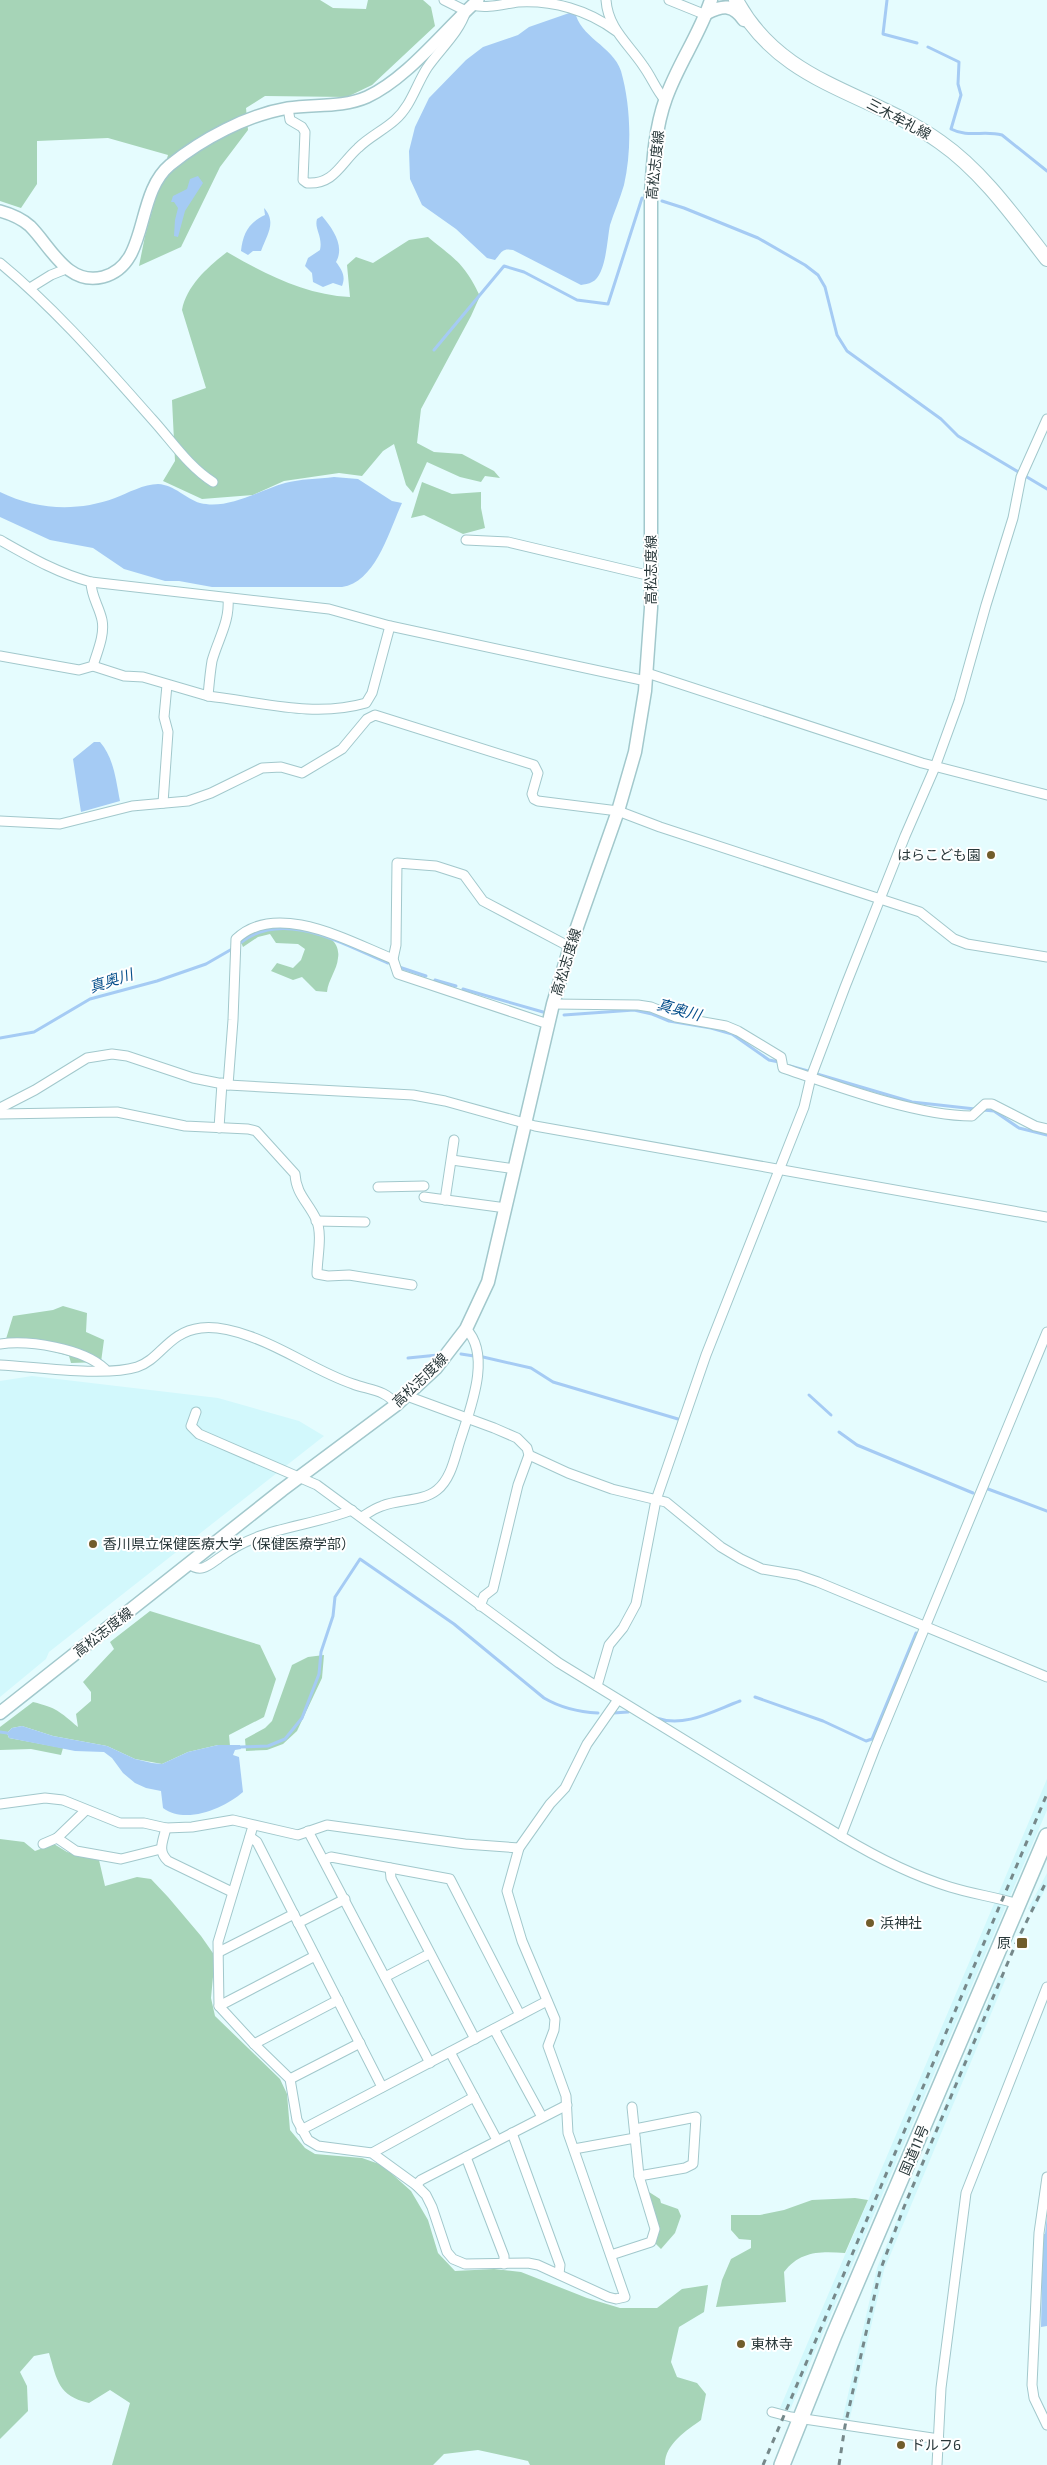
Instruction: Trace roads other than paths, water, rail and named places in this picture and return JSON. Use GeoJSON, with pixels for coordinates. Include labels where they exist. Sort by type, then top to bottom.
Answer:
{"type":"FeatureCollection","features":[{"type":"Feature","properties":{"kind":"highway","name":"国道11号"},"geometry":{"type":"LineString","coordinates":[[782,2465],[799,2418],[1047,1836]]}},
{"type":"Feature","properties":{"kind":"main road","name":"高松志度線"},"geometry":{"type":"LineString","coordinates":[[0,1713],[300,1476],[407,1396],[446,1357],[466,1329],[488,1282],[553,1004],[570,947],[618,811],[635,752],[647,677],[651,576],[651,194],[657,134],[665,100],[711,0]]}},
{"type":"Feature","properties":{"kind":"main road","name":"三木牟礼線"},"geometry":{"type":"LineString","coordinates":[[736,0],[748,22],[782,57],[918,128],[942,143],[980,176],[1047,259]]}},
{"type":"Feature","properties":{"kind":"main road"},"geometry":{"type":"LineString","coordinates":[[706,14],[717,8],[730,7],[738,11],[750,29],[760,35]]}},
{"type":"Feature","properties":{"kind":"street"},"geometry":{"type":"LineString","coordinates":[[444,0],[480,8],[520,2],[574,8],[587,12],[616,31]]}},
{"type":"Feature","properties":{"kind":"street"},"geometry":{"type":"LineString","coordinates":[[606,0],[608,14],[616,31],[644,67],[665,100]]}},
{"type":"Feature","properties":{"kind":"street"},"geometry":{"type":"LineString","coordinates":[[669,0],[706,14]]}},
{"type":"Feature","properties":{"kind":"street"},"geometry":{"type":"LineString","coordinates":[[0,211],[13,214],[29,226],[66,269],[85,277],[101,277],[119,270],[128,262],[135,248],[152,187],[158,176],[169,166],[233,126],[261,115],[288,108],[350,103],[367,96],[404,71],[472,5]]}},
{"type":"Feature","properties":{"kind":"street"},"geometry":{"type":"LineString","coordinates":[[288,108],[290,120],[302,127],[305,132],[304,180],[307,183],[315,184],[332,177],[356,149],[400,114],[410,102],[426,69],[463,22],[472,5]]}},
{"type":"Feature","properties":{"kind":"street"},"geometry":{"type":"LineString","coordinates":[[0,263],[30,288],[153,420],[197,472],[213,482]]}},
{"type":"Feature","properties":{"kind":"street"},"geometry":{"type":"LineString","coordinates":[[30,288],[50,275],[66,269]]}},
{"type":"Feature","properties":{"kind":"street"},"geometry":{"type":"LineString","coordinates":[[597,1686],[609,1645],[623,1628],[636,1604],[650,1520],[706,1355],[804,1107],[812,1078],[905,836],[935,767],[969,669],[986,605],[1013,518],[1022,474],[1047,419]]}},
{"type":"Feature","properties":{"kind":"street"},"geometry":{"type":"LineString","coordinates":[[0,540],[52,569],[91,582],[329,609],[390,626],[647,677],[935,767],[1047,795]]}},
{"type":"Feature","properties":{"kind":"street"},"geometry":{"type":"LineString","coordinates":[[466,540],[508,542],[651,576]]}},
{"type":"Feature","properties":{"kind":"street"},"geometry":{"type":"LineString","coordinates":[[91,582],[91,592],[102,620],[93,666]]}},
{"type":"Feature","properties":{"kind":"street"},"geometry":{"type":"LineString","coordinates":[[208,696],[212,661],[226,625],[228,598]]}},
{"type":"Feature","properties":{"kind":"street"},"geometry":{"type":"LineString","coordinates":[[0,656],[79,670],[93,666],[124,676],[144,677],[208,696],[244,700],[299,710],[357,706],[366,703],[372,693],[390,626]]}},
{"type":"Feature","properties":{"kind":"street"},"geometry":{"type":"LineString","coordinates":[[163,803],[168,732],[164,717],[167,685]]}},
{"type":"Feature","properties":{"kind":"street"},"geometry":{"type":"LineString","coordinates":[[0,821],[60,824],[116,810],[198,798],[262,768],[281,767],[302,773],[342,748],[367,719],[376,715],[534,766],[538,773],[532,794],[538,801],[618,811],[660,827],[920,912],[954,939],[967,944],[1047,957]]}},
{"type":"Feature","properties":{"kind":"street"},"geometry":{"type":"LineString","coordinates":[[548,1024],[398,974],[393,959],[396,945],[397,863],[436,866],[464,875],[483,901],[570,947]]}},
{"type":"Feature","properties":{"kind":"street"},"geometry":{"type":"LineString","coordinates":[[219,1128],[233,1020],[236,939],[244,932],[271,922],[304,924],[393,959]]}},
{"type":"Feature","properties":{"kind":"street"},"geometry":{"type":"LineString","coordinates":[[553,1004],[638,1005],[651,1007],[676,1017],[726,1026],[738,1031],[781,1057],[783,1068],[812,1078],[907,1106],[961,1116],[972,1116],[985,1104],[992,1104],[1035,1126],[1047,1129]]}},
{"type":"Feature","properties":{"kind":"street"},"geometry":{"type":"LineString","coordinates":[[0,1108],[35,1090],[75,1065],[97,1055],[112,1054],[127,1056],[193,1078],[225,1084],[413,1095],[445,1100],[524,1123],[1047,1217]]}},
{"type":"Feature","properties":{"kind":"street"},"geometry":{"type":"LineString","coordinates":[[0,1114],[117,1112],[184,1126],[248,1128],[263,1137],[295,1174],[296,1186],[300,1197],[316,1221],[318,1233],[317,1274],[328,1276],[349,1275],[412,1285]]}},
{"type":"Feature","properties":{"kind":"street"},"geometry":{"type":"LineString","coordinates":[[445,1200],[454,1140]]}},
{"type":"Feature","properties":{"kind":"street"},"geometry":{"type":"LineString","coordinates":[[452,1160],[515,1169]]}},
{"type":"Feature","properties":{"kind":"street"},"geometry":{"type":"LineString","coordinates":[[378,1187],[424,1186]]}},
{"type":"Feature","properties":{"kind":"street"},"geometry":{"type":"LineString","coordinates":[[424,1197],[506,1208]]}},
{"type":"Feature","properties":{"kind":"street"},"geometry":{"type":"LineString","coordinates":[[316,1221],[365,1222]]}},
{"type":"Feature","properties":{"kind":"street"},"geometry":{"type":"LineString","coordinates":[[0,1365],[105,1370],[136,1367],[149,1361],[170,1340],[187,1331],[201,1328],[219,1328],[250,1336],[352,1384],[381,1392],[392,1399],[396,1405]]}},
{"type":"Feature","properties":{"kind":"street"},"geometry":{"type":"LineString","coordinates":[[362,1516],[382,1506],[424,1496],[436,1490],[450,1472],[474,1399],[477,1352],[472,1336],[466,1329]]}},
{"type":"Feature","properties":{"kind":"street"},"geometry":{"type":"LineString","coordinates":[[841,1836],[924,1628],[1047,1332]]}},
{"type":"Feature","properties":{"kind":"street"},"geometry":{"type":"LineString","coordinates":[[0,1344],[18,1342],[40,1344],[88,1358],[97,1362],[105,1370]]}},
{"type":"Feature","properties":{"kind":"street"},"geometry":{"type":"LineString","coordinates":[[407,1396],[468,1417],[523,1442],[529,1455],[568,1473],[636,1496],[666,1502],[721,1547],[762,1569],[798,1575],[818,1582],[924,1628],[1047,1677]]}},
{"type":"Feature","properties":{"kind":"street"},"geometry":{"type":"LineString","coordinates":[[196,1412],[191,1426],[199,1434],[300,1476],[317,1485],[362,1516],[480,1606],[559,1663],[841,1836],[883,1860],[919,1876],[952,1887],[1018,1904]]}},
{"type":"Feature","properties":{"kind":"street"},"geometry":{"type":"LineString","coordinates":[[480,1606],[484,1596],[493,1589],[518,1485],[529,1455]]}},
{"type":"Feature","properties":{"kind":"street"},"geometry":{"type":"LineString","coordinates":[[189,1564],[195,1569],[203,1569],[225,1553],[260,1536],[352,1510]]}},
{"type":"Feature","properties":{"kind":"street"},"geometry":{"type":"LineString","coordinates":[[253,1826],[218,1942],[220,1952],[219,2006],[290,2079],[297,2120],[308,2140],[318,2146],[372,2153],[416,2185],[426,2195],[432,2207],[447,2252],[453,2259],[465,2264],[528,2263],[559,2274],[608,2297],[616,2299],[625,2297],[568,2133],[567,2105],[548,2046],[555,2019],[522,1941],[507,1892],[519,1848],[550,1804],[565,1788],[587,1744],[617,1700]]}},
{"type":"Feature","properties":{"kind":"street"},"geometry":{"type":"LineString","coordinates":[[0,1804],[45,1798],[63,1800],[120,1823],[144,1823],[166,1828],[192,1827],[233,1820],[298,1835],[327,1825],[466,1844],[519,1848]]}},
{"type":"Feature","properties":{"kind":"street"},"geometry":{"type":"LineString","coordinates":[[43,1844],[58,1838],[86,1810]]}},
{"type":"Feature","properties":{"kind":"street"},"geometry":{"type":"LineString","coordinates":[[166,1828],[161,1848],[162,1856],[168,1861],[232,1892]]}},
{"type":"Feature","properties":{"kind":"street"},"geometry":{"type":"LineString","coordinates":[[308,1831],[430,2062]]}},
{"type":"Feature","properties":{"kind":"street"},"geometry":{"type":"LineString","coordinates":[[250,1836],[257,1842],[382,2087]]}},
{"type":"Feature","properties":{"kind":"street"},"geometry":{"type":"LineString","coordinates":[[58,1838],[76,1851],[121,1859],[161,1848]]}},
{"type":"Feature","properties":{"kind":"street"},"geometry":{"type":"LineString","coordinates":[[324,1860],[331,1857],[450,1879],[520,2015]]}},
{"type":"Feature","properties":{"kind":"street"},"geometry":{"type":"LineString","coordinates":[[390,1868],[391,1878],[475,2039]]}},
{"type":"Feature","properties":{"kind":"street"},"geometry":{"type":"LineString","coordinates":[[220,1952],[296,1918],[345,1899]]}},
{"type":"Feature","properties":{"kind":"street"},"geometry":{"type":"LineString","coordinates":[[385,1977],[430,1954]]}},
{"type":"Feature","properties":{"kind":"street"},"geometry":{"type":"LineString","coordinates":[[219,2006],[315,1956]]}},
{"type":"Feature","properties":{"kind":"street"},"geometry":{"type":"LineString","coordinates":[[937,2465],[941,2388],[966,2193],[1047,1987]]}},
{"type":"Feature","properties":{"kind":"street"},"geometry":{"type":"LineString","coordinates":[[254,2044],[338,2000]]}},
{"type":"Feature","properties":{"kind":"street"},"geometry":{"type":"LineString","coordinates":[[302,2130],[547,2001]]}},
{"type":"Feature","properties":{"kind":"street"},"geometry":{"type":"LineString","coordinates":[[494,2028],[542,2117]]}},
{"type":"Feature","properties":{"kind":"street"},"geometry":{"type":"LineString","coordinates":[[290,2079],[360,2043]]}},
{"type":"Feature","properties":{"kind":"street"},"geometry":{"type":"LineString","coordinates":[[450,2052],[497,2140]]}},
{"type":"Feature","properties":{"kind":"street"},"geometry":{"type":"LineString","coordinates":[[372,2153],[474,2097]]}},
{"type":"Feature","properties":{"kind":"street"},"geometry":{"type":"LineString","coordinates":[[416,2185],[421,2180],[567,2105]]}},
{"type":"Feature","properties":{"kind":"street"},"geometry":{"type":"LineString","coordinates":[[611,2255],[651,2242],[655,2230],[639,2176],[632,2107]]}},
{"type":"Feature","properties":{"kind":"street"},"geometry":{"type":"LineString","coordinates":[[574,2149],[696,2117],[693,2164],[639,2176]]}},
{"type":"Feature","properties":{"kind":"street"},"geometry":{"type":"LineString","coordinates":[[512,2133],[560,2265],[559,2274]]}},
{"type":"Feature","properties":{"kind":"street"},"geometry":{"type":"LineString","coordinates":[[466,2157],[504,2256],[504,2264]]}},
{"type":"Feature","properties":{"kind":"street"},"geometry":{"type":"LineString","coordinates":[[1047,2177],[1039,2233],[1032,2385],[1034,2398],[1047,2425]]}},
{"type":"Feature","properties":{"kind":"street"},"geometry":{"type":"LineString","coordinates":[[772,2412],[799,2418],[938,2439]]}},
{"type":"Feature","properties":{"kind":"water"},"geometry":{"type":"Polygon","coordinates":[[[575,11],[583,28],[617,62],[621,71],[627,99],[629,128],[627,171],[610,225],[603,265],[597,278],[591,283],[581,285],[513,250],[504,250],[495,260],[487,258],[456,229],[422,205],[410,179],[409,151],[415,127],[429,98],[466,60],[483,47],[518,35],[529,27],[575,11]]]}},
{"type":"Feature","properties":{"kind":"water"},"geometry":{"type":"Polygon","coordinates":[[[198,176],[203,183],[185,211],[178,237],[174,236],[178,208],[174,202],[171,202],[173,196],[187,189],[190,179],[198,176]]]}},
{"type":"Feature","properties":{"kind":"water"},"geometry":{"type":"Polygon","coordinates":[[[264,208],[270,218],[270,229],[261,251],[253,251],[248,255],[241,251],[243,239],[250,225],[265,215],[264,208]]]}},
{"type":"Feature","properties":{"kind":"water"},"geometry":{"type":"Polygon","coordinates":[[[322,216],[334,232],[338,244],[339,250],[336,262],[343,273],[342,286],[333,283],[323,287],[313,282],[312,273],[305,266],[308,258],[320,250],[321,245],[316,223],[317,219],[322,216]]]}},
{"type":"Feature","properties":{"kind":"water"},"geometry":{"type":"Polygon","coordinates":[[[334,477],[358,479],[392,501],[402,503],[380,554],[372,566],[364,576],[354,583],[342,587],[212,587],[179,581],[165,581],[124,569],[93,548],[50,540],[0,517],[0,492],[28,503],[43,506],[72,507],[101,502],[142,487],[158,484],[175,489],[200,503],[222,504],[291,482],[334,477]]]}},
{"type":"Feature","properties":{"kind":"water"},"geometry":{"type":"Polygon","coordinates":[[[94,742],[100,742],[105,748],[114,770],[120,801],[81,812],[73,759],[94,742]]]}},
{"type":"Feature","properties":{"kind":"water"},"geometry":{"type":"Polygon","coordinates":[[[22,1726],[53,1736],[107,1746],[135,1759],[162,1764],[188,1752],[218,1745],[240,1745],[241,1749],[235,1750],[233,1755],[239,1757],[243,1792],[216,1809],[194,1815],[172,1813],[163,1808],[161,1791],[146,1788],[135,1783],[104,1752],[75,1751],[9,1738],[7,1733],[12,1728],[22,1726]]]}},
{"type":"Feature","properties":{"kind":"water"},"geometry":{"type":"Polygon","coordinates":[[[1047,2216],[1047,2326],[1041,2327],[1043,2234],[1045,2234],[1047,2216]]]}},
{"type":"Feature","properties":{"kind":"waterway"},"geometry":{"type":"LineString","coordinates":[[887,0],[883,34],[917,43]]}},
{"type":"Feature","properties":{"kind":"waterway"},"geometry":{"type":"LineString","coordinates":[[928,47],[959,62],[958,84],[961,95],[951,129],[970,134],[989,133],[1002,135],[1047,171]]}},
{"type":"Feature","properties":{"kind":"waterway"},"geometry":{"type":"LineString","coordinates":[[434,350],[504,266],[524,272],[577,300],[608,304],[642,198]]}},
{"type":"Feature","properties":{"kind":"waterway"},"geometry":{"type":"LineString","coordinates":[[662,201],[758,238],[805,265],[818,275],[825,287],[837,335],[847,351],[941,419],[958,436],[1047,489]]}},
{"type":"Feature","properties":{"kind":"waterway","name":"真奥川"},"geometry":{"type":"LineString","coordinates":[[240,943],[257,933],[276,929],[295,929],[314,933],[388,963]]}},
{"type":"Feature","properties":{"kind":"waterway","name":"真奥川"},"geometry":{"type":"LineString","coordinates":[[0,1038],[34,1032],[90,999],[157,981],[206,964],[232,949]]}},
{"type":"Feature","properties":{"kind":"waterway","name":"真奥川"},"geometry":{"type":"LineString","coordinates":[[399,967],[426,976]]}},
{"type":"Feature","properties":{"kind":"waterway","name":"真奥川"},"geometry":{"type":"LineString","coordinates":[[435,980],[456,986]]}},
{"type":"Feature","properties":{"kind":"waterway","name":"真奥川"},"geometry":{"type":"LineString","coordinates":[[463,989],[543,1012]]}},
{"type":"Feature","properties":{"kind":"waterway","name":"真奥川"},"geometry":{"type":"LineString","coordinates":[[564,1015],[634,1010],[652,1014],[669,1021],[711,1028],[732,1034],[769,1060],[779,1062]]}},
{"type":"Feature","properties":{"kind":"waterway","name":"真奥川"},"geometry":{"type":"LineString","coordinates":[[790,1066],[808,1071]]}},
{"type":"Feature","properties":{"kind":"waterway","name":"真奥川"},"geometry":{"type":"LineString","coordinates":[[817,1074],[912,1102],[975,1109]]}},
{"type":"Feature","properties":{"kind":"waterway","name":"真奥川"},"geometry":{"type":"LineString","coordinates":[[983,1110],[994,1111],[1019,1128],[1047,1135]]}},
{"type":"Feature","properties":{"kind":"waterway"},"geometry":{"type":"LineString","coordinates":[[461,1354],[474,1356]]}},
{"type":"Feature","properties":{"kind":"waterway"},"geometry":{"type":"LineString","coordinates":[[408,1358],[438,1355]]}},
{"type":"Feature","properties":{"kind":"waterway"},"geometry":{"type":"LineString","coordinates":[[483,1357],[531,1368],[553,1382],[678,1419]]}},
{"type":"Feature","properties":{"kind":"waterway"},"geometry":{"type":"LineString","coordinates":[[809,1395],[831,1415]]}},
{"type":"Feature","properties":{"kind":"waterway"},"geometry":{"type":"LineString","coordinates":[[839,1432],[857,1445],[973,1493]]}},
{"type":"Feature","properties":{"kind":"waterway"},"geometry":{"type":"LineString","coordinates":[[988,1489],[1047,1511]]}},
{"type":"Feature","properties":{"kind":"waterway"},"geometry":{"type":"LineString","coordinates":[[240,1747],[268,1746],[285,1739],[302,1718],[319,1674],[321,1652],[333,1616],[335,1597],[360,1559],[454,1624],[544,1698],[570,1709],[598,1713]]}},
{"type":"Feature","properties":{"kind":"waterway"},"geometry":{"type":"LineString","coordinates":[[755,1697],[823,1721],[866,1741],[872,1739],[916,1633]]}},
{"type":"Feature","properties":{"kind":"waterway"},"geometry":{"type":"LineString","coordinates":[[656,1718],[667,1721],[688,1720],[740,1701]]}},
{"type":"Feature","properties":{"kind":"waterway"},"geometry":{"type":"LineString","coordinates":[[613,1713],[628,1712]]}},
{"type":"Feature","properties":{"kind":"waterway"},"geometry":{"type":"LineString","coordinates":[[0,1732],[7,1733]]}},
{"type":"Feature","properties":{"kind":"railway"},"geometry":{"type":"LineString","coordinates":[[763,2465],[1047,1794]]}},
{"type":"Feature","properties":{"kind":"railway"},"geometry":{"type":"LineString","coordinates":[[839,2465],[845,2426],[880,2271],[904,2207],[1017,1941],[1047,1880]]}},
{"type":"Feature","properties":{"kind":"place","name":"はらこども園"},"geometry":{"type":"Point","coordinates":[991,855]}},
{"type":"Feature","properties":{"kind":"place","name":"香川県立保健医療大学（保健医療学部）"},"geometry":{"type":"Point","coordinates":[93,1544]}},
{"type":"Feature","properties":{"kind":"place","name":"浜神社"},"geometry":{"type":"Point","coordinates":[870,1923]}},
{"type":"Feature","properties":{"kind":"place","name":"原"},"geometry":{"type":"Point","coordinates":[1022,1943]}},
{"type":"Feature","properties":{"kind":"place","name":"東林寺"},"geometry":{"type":"Point","coordinates":[741,2344]}},
{"type":"Feature","properties":{"kind":"place","name":"ドルフ6"},"geometry":{"type":"Point","coordinates":[901,2445]}}]}
